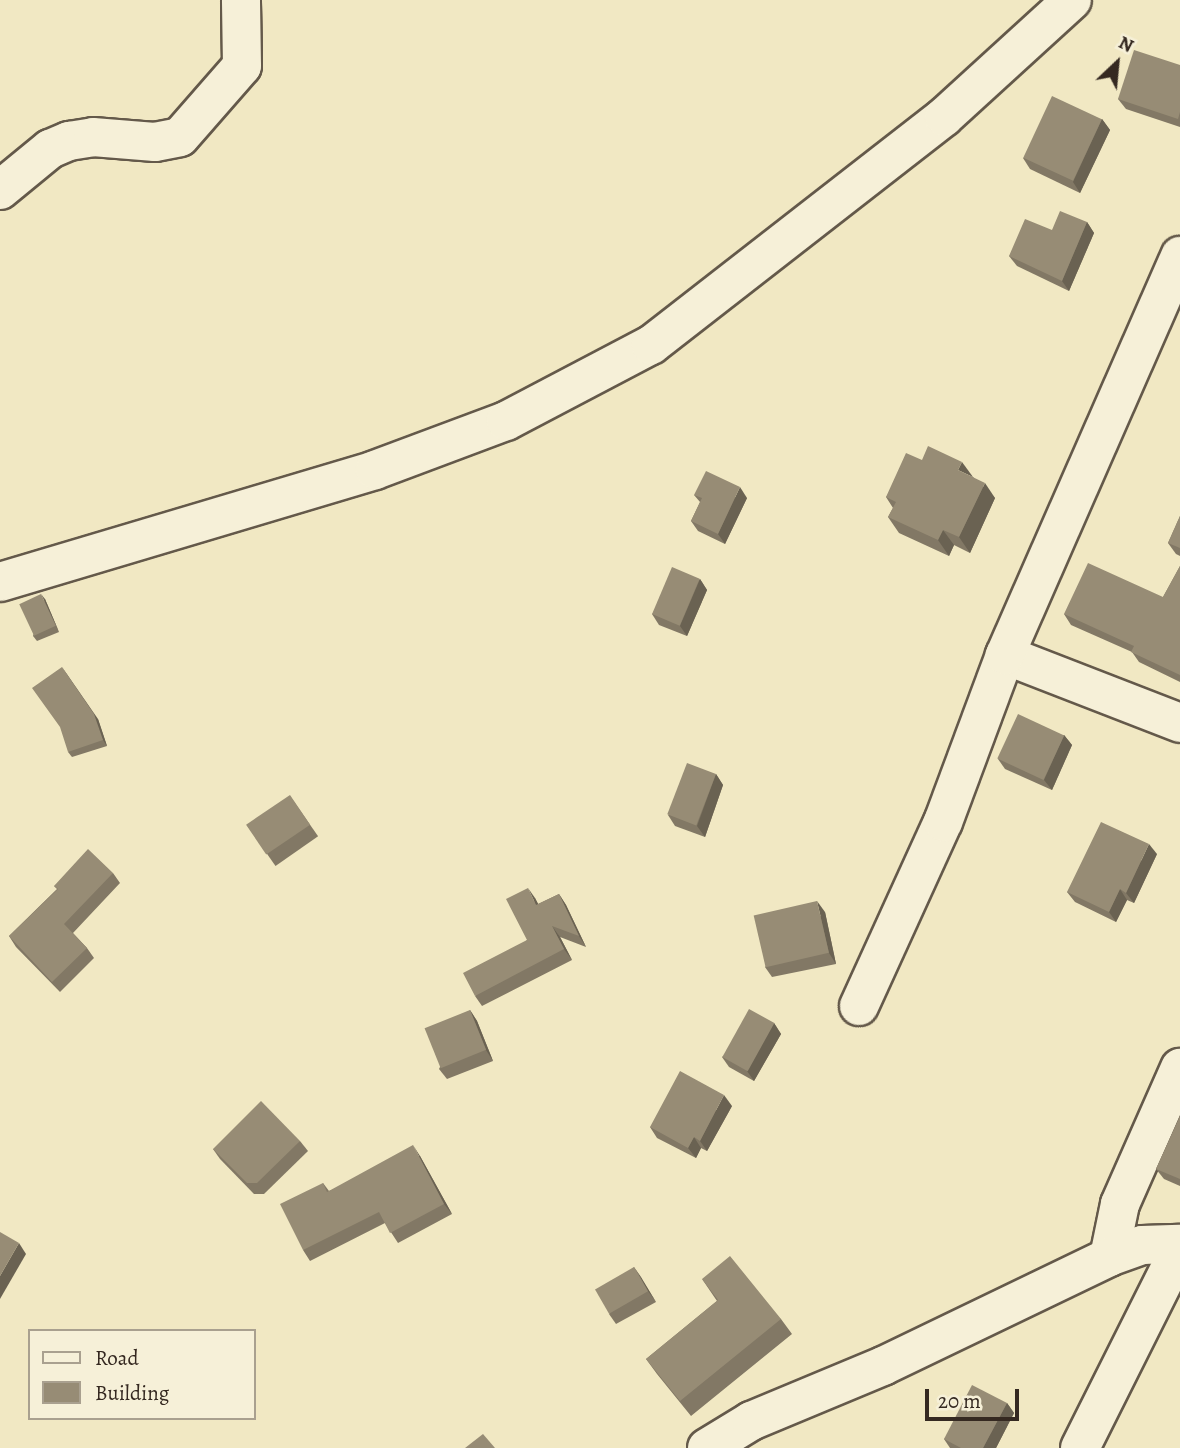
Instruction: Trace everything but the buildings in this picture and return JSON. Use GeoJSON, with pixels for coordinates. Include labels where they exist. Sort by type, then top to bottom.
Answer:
{"type":"FeatureCollection","features":[{"type":"Feature","properties":{"kind":"street"},"geometry":{"type":"LineString","coordinates":[[0,190],[50,149],[69,141],[93,137],[155,142],[180,137],[242,66],[241,0]]}},
{"type":"Feature","properties":{"kind":"street"},"geometry":{"type":"LineString","coordinates":[[0,582],[375,470],[506,421],[651,345],[944,117],[1072,0]]}},
{"type":"Feature","properties":{"kind":"street"},"geometry":{"type":"LineString","coordinates":[[859,1006],[943,822],[1004,655],[1180,256]]}},
{"type":"Feature","properties":{"kind":"street"},"geometry":{"type":"LineString","coordinates":[[1004,655],[1180,723]]}},
{"type":"Feature","properties":{"kind":"street"},"geometry":{"type":"LineString","coordinates":[[1109,1256],[1121,1204],[1180,1068]]}},
{"type":"Feature","properties":{"kind":"street"},"geometry":{"type":"LineString","coordinates":[[707,1448],[751,1421],[895,1361],[1109,1256],[1142,1245],[1180,1246],[1080,1448]]}}]}
